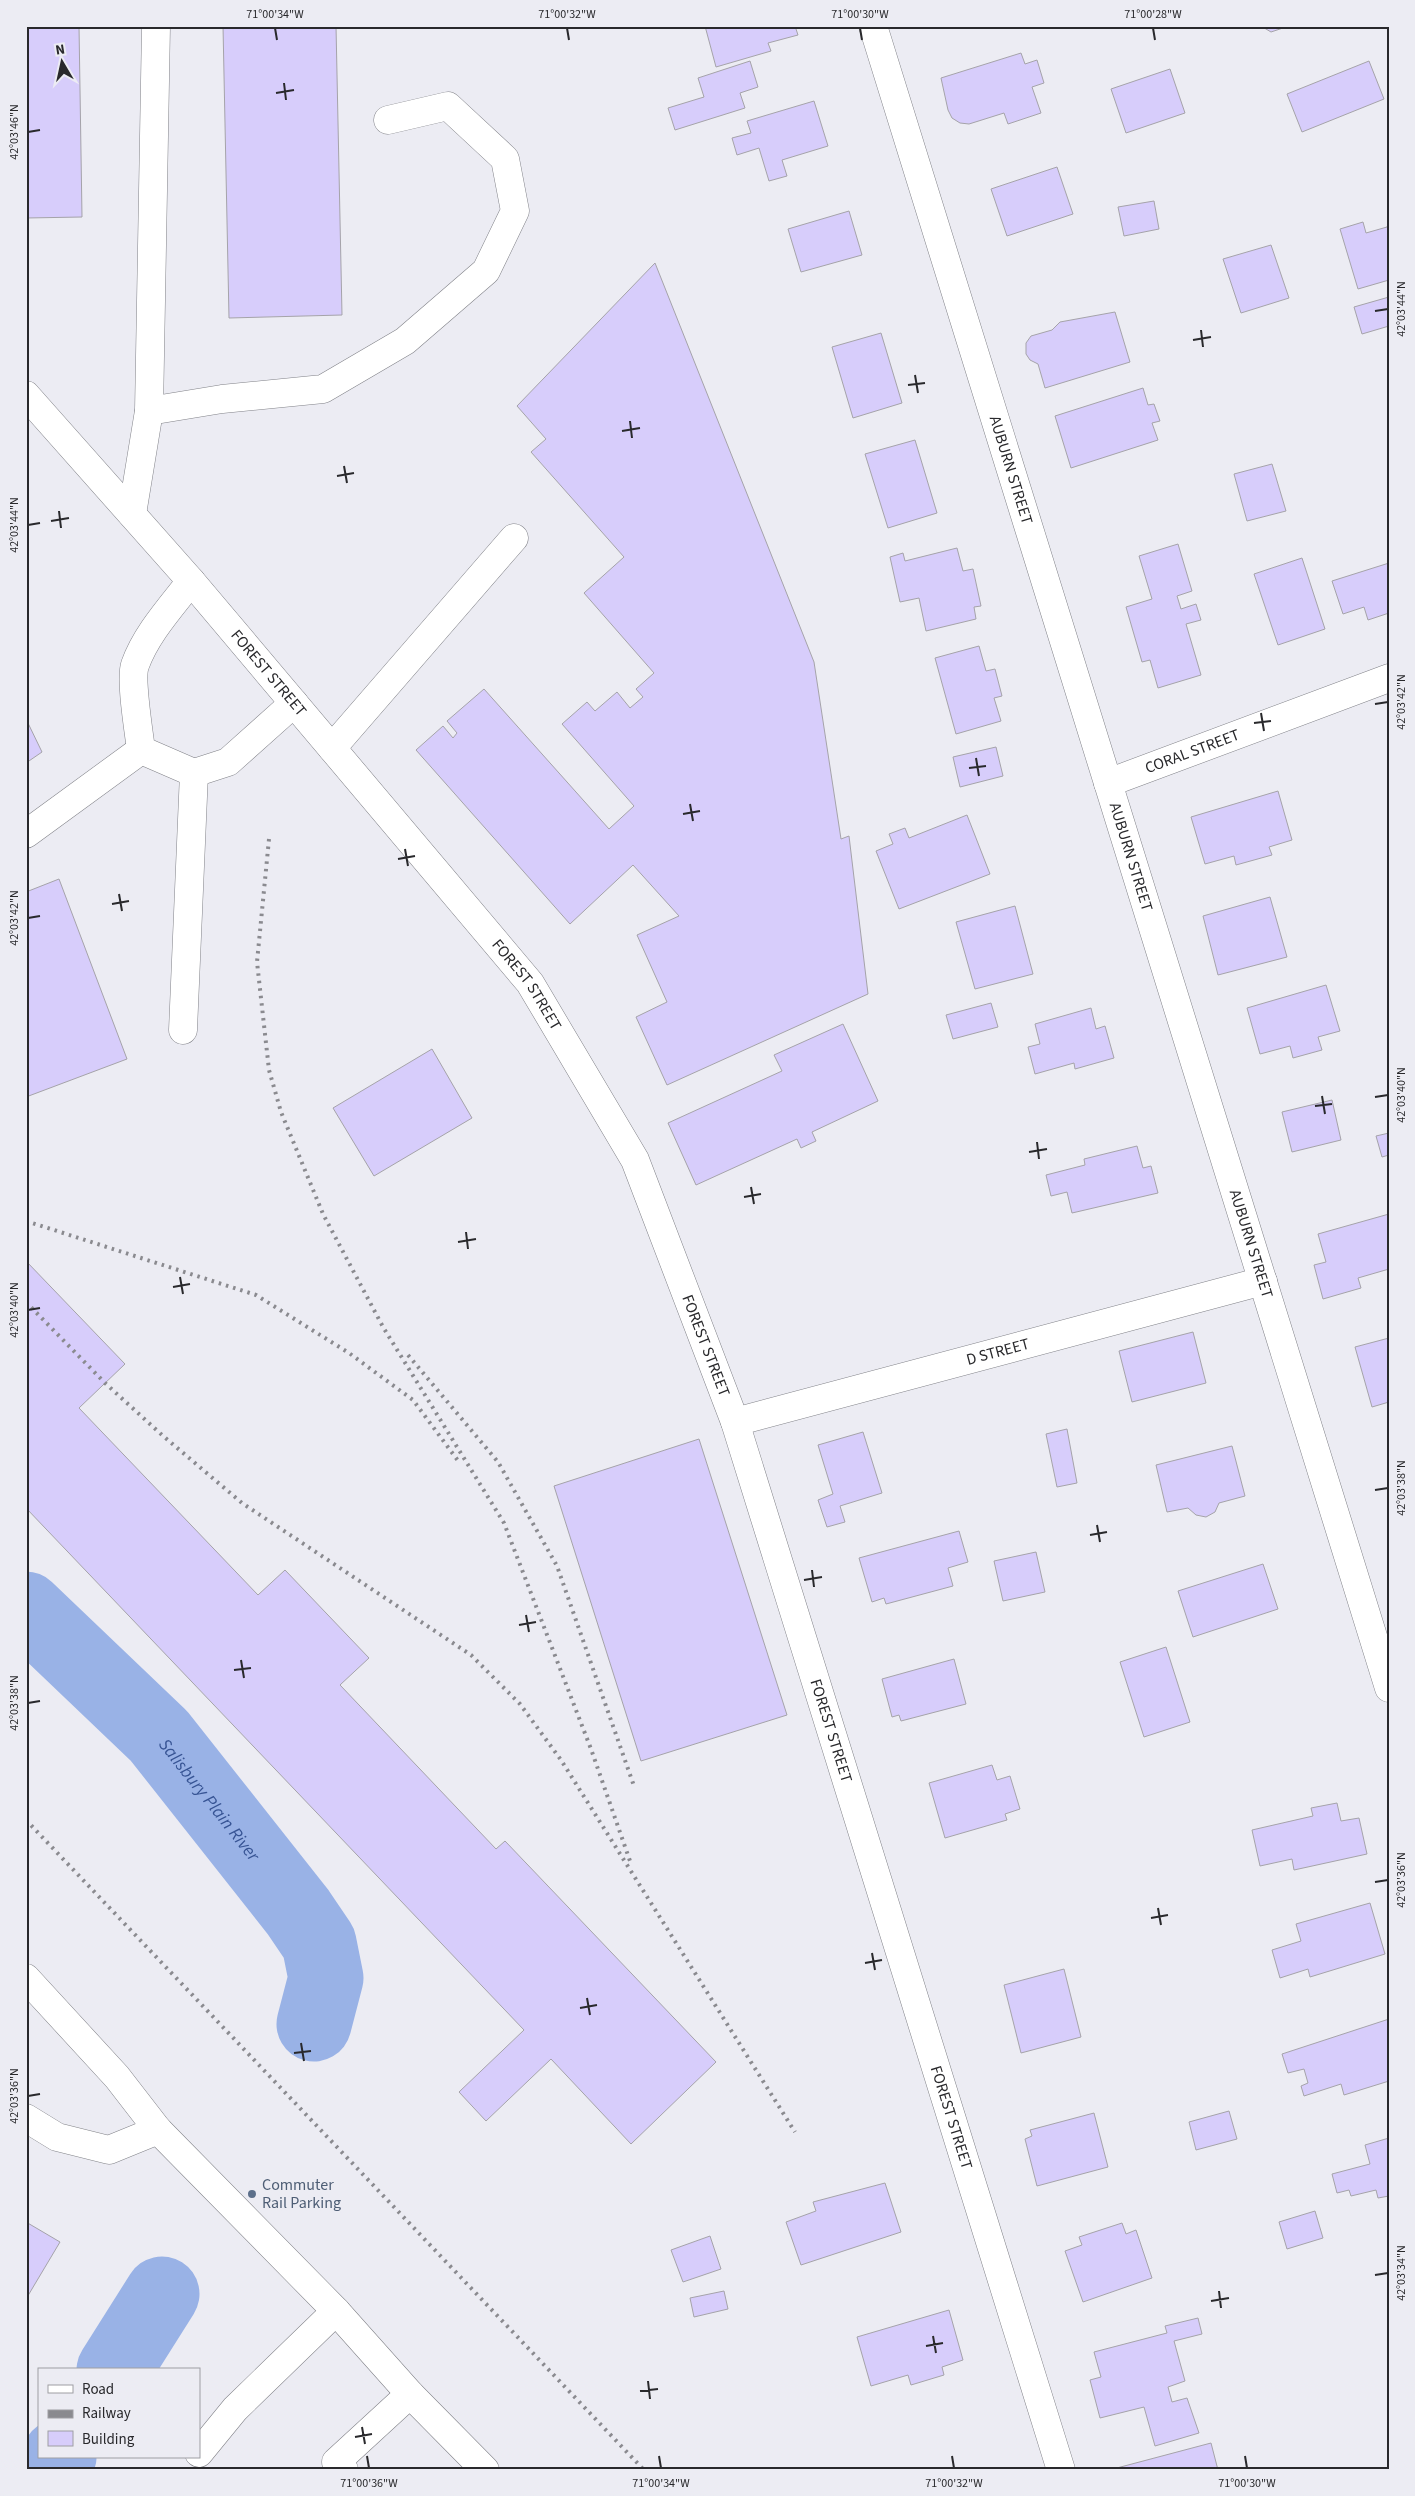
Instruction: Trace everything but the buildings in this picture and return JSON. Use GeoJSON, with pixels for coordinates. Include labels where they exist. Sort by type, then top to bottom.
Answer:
{"type":"FeatureCollection","features":[{"type":"Feature","properties":{"kind":"street"},"geometry":{"type":"LineString","coordinates":[[132,514],[149,411],[156,26]]}},
{"type":"Feature","properties":{"kind":"street","name":"AUBURN STREET"},"geometry":{"type":"LineString","coordinates":[[873,26],[1389,1688]]}},
{"type":"Feature","properties":{"kind":"street"},"geometry":{"type":"LineString","coordinates":[[149,411],[222,399],[323,389],[405,341],[486,271],[515,211],[505,159],[448,106],[388,120]]}},
{"type":"Feature","properties":{"kind":"street","name":"FOREST STREET"},"geometry":{"type":"LineString","coordinates":[[26,395],[191,581],[530,983],[634,1160],[735,1422],[1060,2470]]}},
{"type":"Feature","properties":{"kind":"street"},"geometry":{"type":"LineString","coordinates":[[332,748],[514,538]]}},
{"type":"Feature","properties":{"kind":"street"},"geometry":{"type":"LineString","coordinates":[[141,750],[136,711],[134,666],[151,634],[191,581]]}},
{"type":"Feature","properties":{"kind":"street","name":"CORAL STREET"},"geometry":{"type":"LineString","coordinates":[[1108,783],[1389,678]]}},
{"type":"Feature","properties":{"kind":"street"},"geometry":{"type":"LineString","coordinates":[[141,750],[194,773],[228,762],[294,703]]}},
{"type":"Feature","properties":{"kind":"street"},"geometry":{"type":"LineString","coordinates":[[26,834],[141,750]]}},
{"type":"Feature","properties":{"kind":"street"},"geometry":{"type":"LineString","coordinates":[[183,1030],[194,773]]}},
{"type":"Feature","properties":{"kind":"street","name":"D STREET"},"geometry":{"type":"LineString","coordinates":[[735,1422],[1263,1281]]}},
{"type":"Feature","properties":{"kind":"street"},"geometry":{"type":"LineString","coordinates":[[26,1978],[117,2077],[158,2130],[336,2311],[410,2394],[484,2470]]}},
{"type":"Feature","properties":{"kind":"street"},"geometry":{"type":"LineString","coordinates":[[26,2118],[57,2137],[109,2150],[158,2130]]}},
{"type":"Feature","properties":{"kind":"street"},"geometry":{"type":"LineString","coordinates":[[200,2452],[234,2409],[336,2311]]}},
{"type":"Feature","properties":{"kind":"street"},"geometry":{"type":"LineString","coordinates":[[344,2470],[336,2462],[410,2394]]}},
{"type":"Feature","properties":{"kind":"street"},"geometry":{"type":"LineString","coordinates":[[187,2470],[195,2458]]}},
{"type":"Feature","properties":{"kind":"waterway","name":"Salisbury Plain River"},"geometry":{"type":"LineString","coordinates":[[26,1609],[159,1736],[298,1912],[319,1943],[326,1978],[314,2024]]}},
{"type":"Feature","properties":{"kind":"waterway","name":"Salisbury Plain River"},"geometry":{"type":"LineString","coordinates":[[115,2368],[162,2294]]}},
{"type":"Feature","properties":{"kind":"waterway","name":"Salisbury Plain River"},"geometry":{"type":"LineString","coordinates":[[51,2470],[58,2458]]}},
{"type":"Feature","properties":{"kind":"railway"},"geometry":{"type":"LineString","coordinates":[[269,839],[257,962],[269,1070],[281,1112],[323,1214],[383,1327],[504,1523],[591,1749],[630,1861]]}},
{"type":"Feature","properties":{"kind":"railway"},"geometry":{"type":"LineString","coordinates":[[26,1221],[256,1295],[349,1353],[413,1400],[459,1462]]}},
{"type":"Feature","properties":{"kind":"railway"},"geometry":{"type":"LineString","coordinates":[[26,1302],[105,1383],[162,1435],[242,1503],[471,1655],[520,1704],[561,1760],[795,2132]]}},
{"type":"Feature","properties":{"kind":"railway"},"geometry":{"type":"LineString","coordinates":[[408,1355],[498,1462],[557,1566],[634,1786]]}},
{"type":"Feature","properties":{"kind":"railway"},"geometry":{"type":"LineString","coordinates":[[26,1820],[644,2470]]}},
{"type":"Feature","properties":{"kind":"place","name":"Commuter Rail Parking"},"geometry":{"type":"Point","coordinates":[252,2194]}}]}
